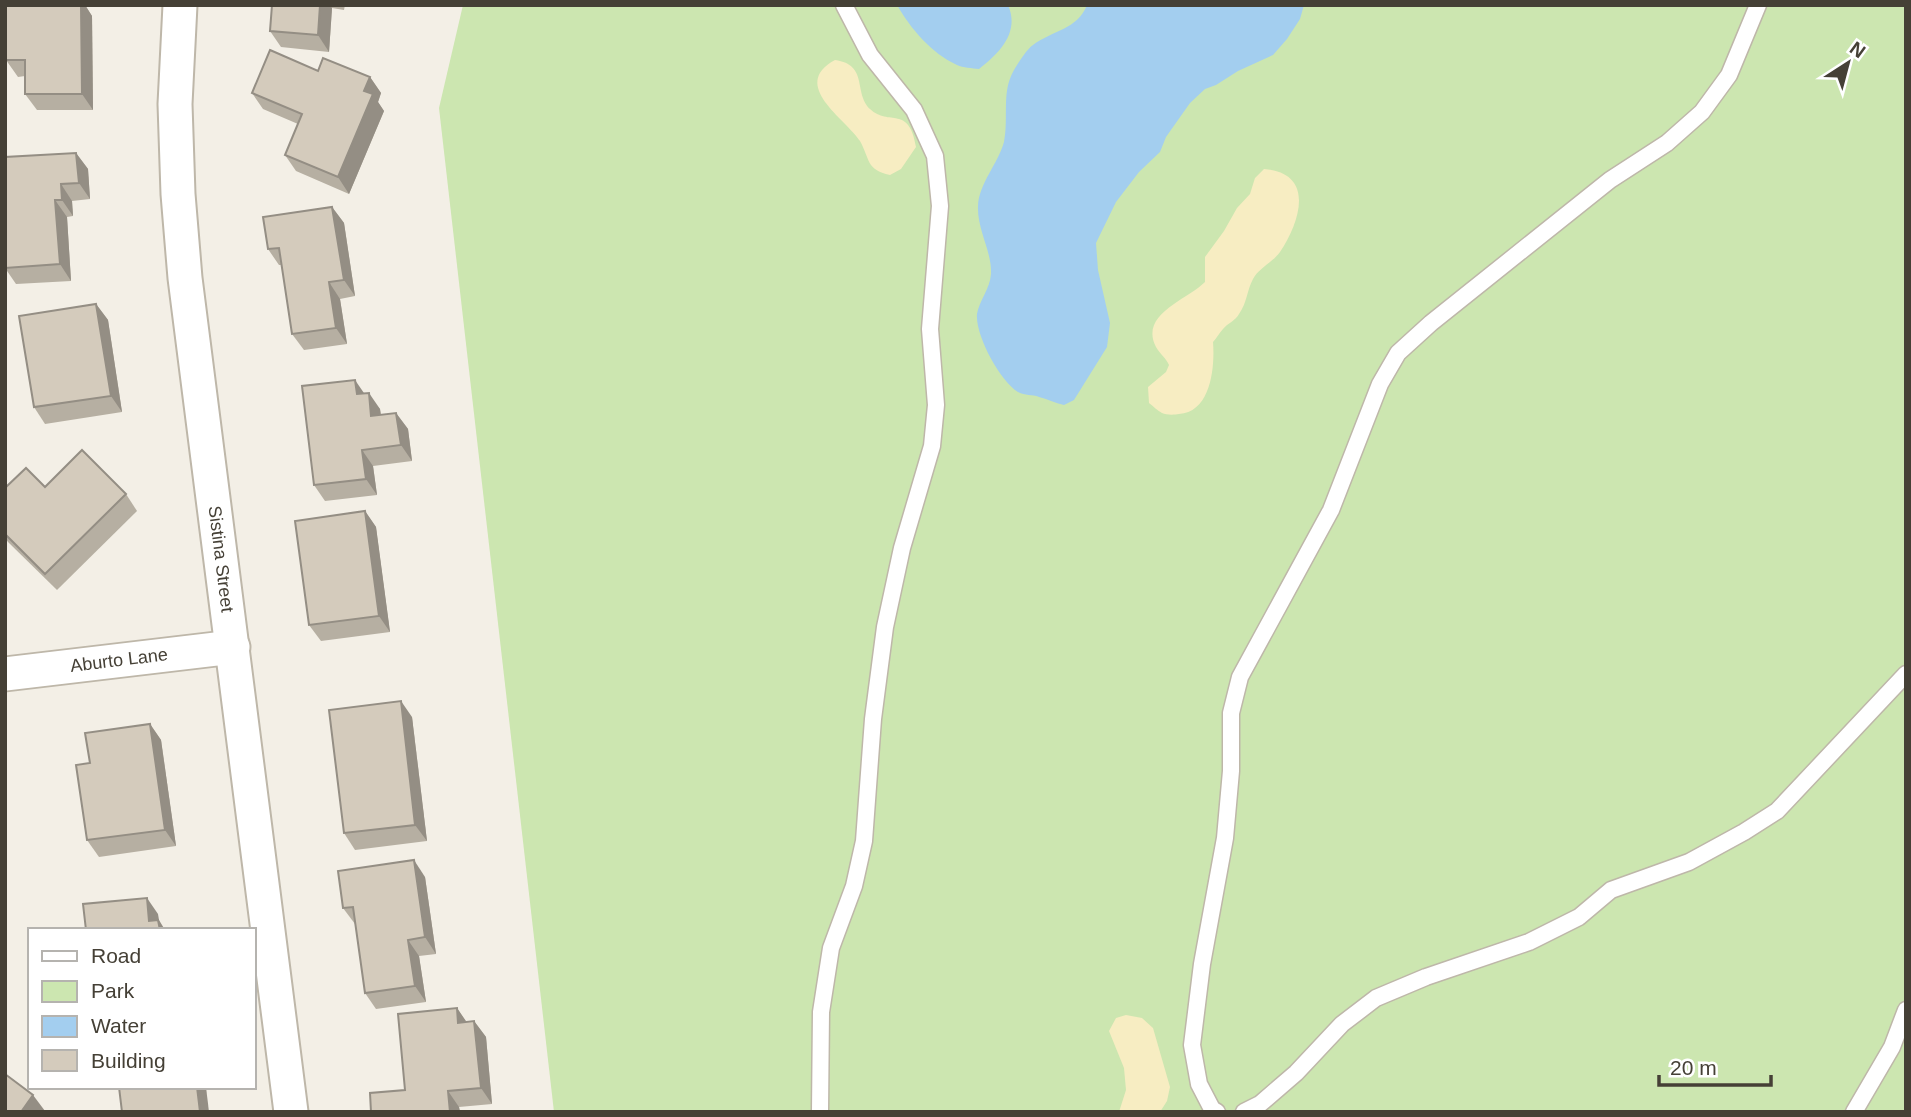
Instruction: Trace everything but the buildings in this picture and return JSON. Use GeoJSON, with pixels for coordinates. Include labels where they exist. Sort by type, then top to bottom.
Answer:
{"type":"FeatureCollection","features":[{"type":"Feature","properties":{"kind":"street","name":"Sistina Street"},"geometry":{"type":"LineString","coordinates":[[180,5],[175,104],[178,194],[185,278],[291,1112]]}},
{"type":"Feature","properties":{"kind":"street","name":"Aburto Lane"},"geometry":{"type":"LineString","coordinates":[[5,674],[233,647]]}},
{"type":"Feature","properties":{"kind":"lane"},"geometry":{"type":"LineString","coordinates":[[820,1112],[821,1012],[831,948],[854,886],[864,841],[873,719],[885,627],[902,548],[932,446],[936,405],[930,329],[940,206],[935,156],[914,110],[870,55],[844,5]]}},
{"type":"Feature","properties":{"kind":"lane"},"geometry":{"type":"LineString","coordinates":[[1217,1112],[1212,1109],[1199,1084],[1192,1045],[1202,964],[1225,838],[1231,771],[1231,713],[1240,677],[1331,510],[1380,384],[1398,353],[1432,323],[1610,180],[1667,143],[1702,112],[1729,75],[1758,5]]}},
{"type":"Feature","properties":{"kind":"lane"},"geometry":{"type":"LineString","coordinates":[[1244,1112],[1260,1104],[1296,1073],[1342,1024],[1376,998],[1426,977],[1529,942],[1579,917],[1611,890],[1689,862],[1777,811],[1906,674]]}},
{"type":"Feature","properties":{"kind":"lane"},"geometry":{"type":"LineString","coordinates":[[1854,1112],[1892,1046],[1906,1010]]}},
{"type":"Feature","properties":{"kind":"green space"},"geometry":{"type":"Polygon","coordinates":[[[463,5],[1906,5],[1906,1112],[554,1112],[439,108],[463,5]]]}},
{"type":"Feature","properties":{"kind":"sand"},"geometry":{"type":"Polygon","coordinates":[[[835,60],[846,63],[857,73],[862,95],[870,109],[909,125],[916,147],[901,169],[890,175],[873,167],[860,141],[825,102],[819,91],[818,80],[822,70],[835,60]]]}},
{"type":"Feature","properties":{"kind":"sand"},"geometry":{"type":"Polygon","coordinates":[[[1264,169],[1280,172],[1291,179],[1297,189],[1299,201],[1293,227],[1280,252],[1253,279],[1237,316],[1213,342],[1212,375],[1204,397],[1190,411],[1175,415],[1162,413],[1149,403],[1148,387],[1166,372],[1169,365],[1156,347],[1152,335],[1154,325],[1167,309],[1205,282],[1205,257],[1237,208],[1250,194],[1255,178],[1264,169]]]}},
{"type":"Feature","properties":{"kind":"sand"},"geometry":{"type":"Polygon","coordinates":[[[1126,1015],[1142,1018],[1153,1028],[1170,1087],[1167,1101],[1160,1112],[1119,1112],[1126,1090],[1124,1068],[1109,1031],[1116,1018],[1126,1015]]]}},
{"type":"Feature","properties":{"kind":"water"},"geometry":{"type":"Polygon","coordinates":[[[897,5],[1008,5],[1011,15],[1010,33],[1001,49],[979,69],[965,67],[948,60],[930,47],[897,5]]]}},
{"type":"Feature","properties":{"kind":"water"},"geometry":{"type":"Polygon","coordinates":[[[1087,5],[1304,5],[1300,19],[1273,55],[1205,89],[1190,103],[1166,137],[1160,152],[1139,172],[1116,202],[1096,243],[1098,270],[1110,323],[1107,347],[1074,400],[1064,405],[1018,392],[1004,378],[984,345],[977,314],[987,290],[991,265],[978,206],[985,181],[1004,142],[1006,96],[1014,70],[1030,47],[1071,25],[1087,5]]]}}]}
